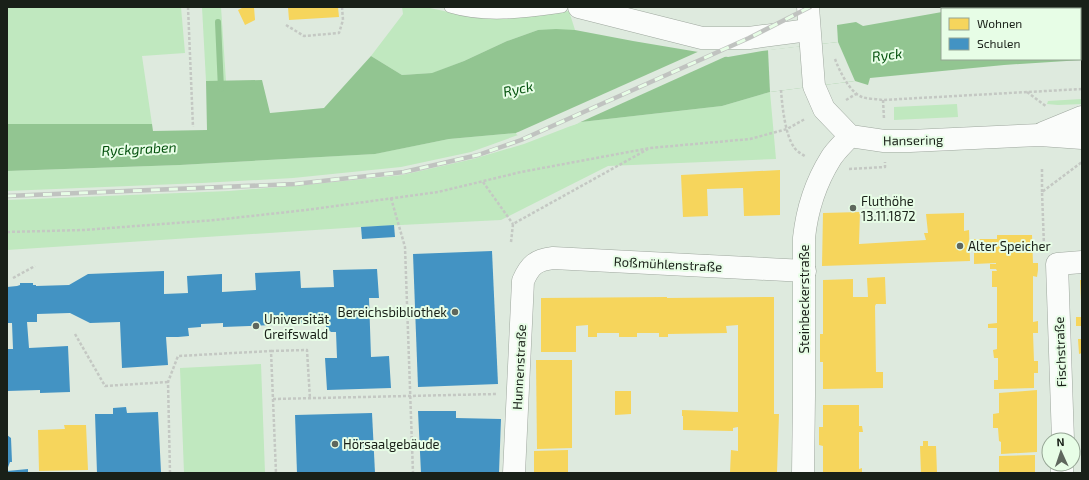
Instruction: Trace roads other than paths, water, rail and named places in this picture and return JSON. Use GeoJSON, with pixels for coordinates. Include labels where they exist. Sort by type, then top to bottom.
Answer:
{"type":"FeatureCollection","features":[{"type":"Feature","properties":{"kind":"street"},"geometry":{"type":"LineString","coordinates":[[579,7],[702,38],[809,38]]}},
{"type":"Feature","properties":{"kind":"street"},"geometry":{"type":"LineString","coordinates":[[808,7],[809,38],[814,86],[824,109],[850,136]]}},
{"type":"Feature","properties":{"kind":"street","name":"Hansering"},"geometry":{"type":"LineString","coordinates":[[1040,135],[1082,117]]}},
{"type":"Feature","properties":{"kind":"street","name":"Hansering"},"geometry":{"type":"LineString","coordinates":[[850,136],[884,141],[1040,135],[1082,138]]}},
{"type":"Feature","properties":{"kind":"street","name":"Steinbeckerstraße"},"geometry":{"type":"LineString","coordinates":[[802,473],[805,271],[804,238],[806,218],[811,201],[825,169],[832,157],[850,136]]}},
{"type":"Feature","properties":{"kind":"street","name":"Roßmühlenstraße"},"geometry":{"type":"LineString","coordinates":[[534,264],[542,259],[577,255],[805,271]]}},
{"type":"Feature","properties":{"kind":"street","name":"Fischstraße"},"geometry":{"type":"LineString","coordinates":[[1063,432],[1057,264],[1082,262]]}},
{"type":"Feature","properties":{"kind":"street","name":"Hunnenstraße"},"geometry":{"type":"LineString","coordinates":[[514,473],[523,281],[528,270],[534,264]]}},
{"type":"Feature","properties":{"kind":"lane"},"geometry":{"type":"LineString","coordinates":[[450,7],[481,13],[518,13],[562,7]]}},
{"type":"Feature","properties":{"kind":"water"},"geometry":{"type":"Polygon","coordinates":[[[1082,7],[1082,60],[1004,65],[870,78],[868,85],[855,81],[770,92],[722,106],[581,122],[516,133],[449,139],[375,154],[180,165],[7,171],[7,124],[152,124],[153,131],[207,130],[206,81],[262,80],[270,113],[324,108],[371,56],[402,75],[432,73],[464,61],[507,41],[538,30],[575,30],[728,57],[762,51],[838,42],[837,25],[856,22],[863,26],[941,12],[941,60],[1081,60],[1081,8],[965,8],[1082,7]]]}},
{"type":"Feature","properties":{"kind":"waterway"},"geometry":{"type":"LineString","coordinates":[[218,22],[221,89]]}},
{"type":"Feature","properties":{"kind":"railway"},"geometry":{"type":"LineString","coordinates":[[7,196],[295,184],[404,172],[478,155],[521,140],[749,38],[810,7]]}},
{"type":"Feature","properties":{"kind":"place","name":"Fluthöhe 13.11.1872"},"geometry":{"type":"Point","coordinates":[853,208]}},
{"type":"Feature","properties":{"kind":"place","name":"Alter Speicher"},"geometry":{"type":"Point","coordinates":[960,246]}},
{"type":"Feature","properties":{"kind":"place","name":"Bereichsbibliothek"},"geometry":{"type":"Point","coordinates":[455,312]}},
{"type":"Feature","properties":{"kind":"place","name":"Universität Greifswald"},"geometry":{"type":"Point","coordinates":[256,326]}},
{"type":"Feature","properties":{"kind":"place","name":"Hörsaalgebäude"},"geometry":{"type":"Point","coordinates":[335,444]}},
{"type":"Feature","properties":{"kind":"water label","name":"Ryck"},"geometry":{"type":"Point","coordinates":[887,55]}},
{"type":"Feature","properties":{"kind":"water label","name":"Ryck"},"geometry":{"type":"Point","coordinates":[518,89]}},
{"type":"Feature","properties":{"kind":"water label","name":"Ryckgraben"},"geometry":{"type":"Point","coordinates":[139,149]}}]}
